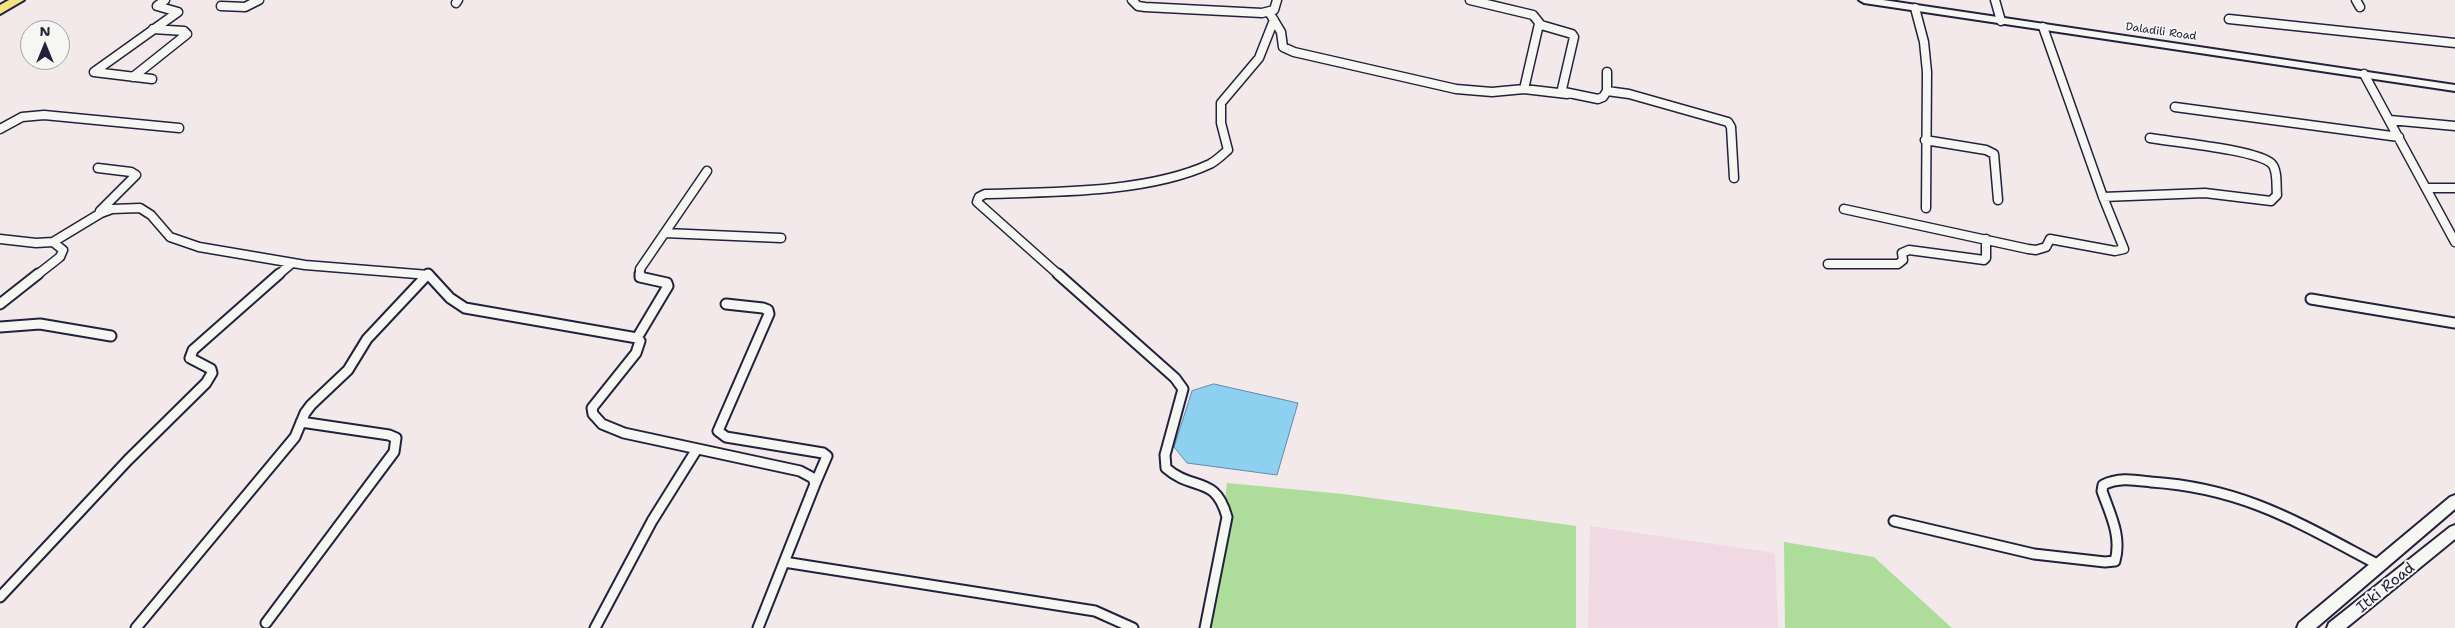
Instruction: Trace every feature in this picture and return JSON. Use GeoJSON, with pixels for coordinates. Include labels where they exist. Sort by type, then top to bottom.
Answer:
{"type":"FeatureCollection","features":[{"type":"Feature","properties":{"kind":"highway"},"geometry":{"type":"LineString","coordinates":[[0,10],[18,0]]}},
{"type":"Feature","properties":{"kind":"main road","name":"Daladili Road"},"geometry":{"type":"LineString","coordinates":[[1864,0],[2455,88]]}},
{"type":"Feature","properties":{"kind":"main road"},"geometry":{"type":"LineString","coordinates":[[2305,628],[2455,501]]}},
{"type":"Feature","properties":{"kind":"main road","name":"Itki Road"},"geometry":{"type":"LineString","coordinates":[[2335,628],[2455,531]]}},
{"type":"Feature","properties":{"kind":"street"},"geometry":{"type":"LineString","coordinates":[[152,78],[94,72],[178,12],[157,6],[165,0]]}},
{"type":"Feature","properties":{"kind":"street"},"geometry":{"type":"LineString","coordinates":[[221,6],[245,7],[259,0]]}},
{"type":"Feature","properties":{"kind":"street"},"geometry":{"type":"LineString","coordinates":[[1132,0],[1138,6],[1145,8],[1269,12],[1276,8],[1277,0]]}},
{"type":"Feature","properties":{"kind":"street"},"geometry":{"type":"LineString","coordinates":[[1470,0],[1533,15],[1539,24],[1574,35],[1562,89],[1567,94]]}},
{"type":"Feature","properties":{"kind":"street"},"geometry":{"type":"LineString","coordinates":[[1994,0],[2001,21]]}},
{"type":"Feature","properties":{"kind":"street"},"geometry":{"type":"LineString","coordinates":[[2356,0],[2360,7]]}},
{"type":"Feature","properties":{"kind":"street"},"geometry":{"type":"LineString","coordinates":[[1915,8],[1926,53],[1923,176],[1926,208]]}},
{"type":"Feature","properties":{"kind":"street"},"geometry":{"type":"LineString","coordinates":[[1269,12],[1282,32],[1283,47],[1294,52],[1456,89],[1492,92],[1524,89],[1598,99],[1603,97],[1607,91],[1607,72]]}},
{"type":"Feature","properties":{"kind":"street"},"geometry":{"type":"LineString","coordinates":[[2229,19],[2455,43]]}},
{"type":"Feature","properties":{"kind":"street"},"geometry":{"type":"LineString","coordinates":[[1205,628],[1227,517],[1225,503],[1213,489],[1175,475],[1166,468],[1165,455],[1183,395],[1182,388],[1175,378],[977,202],[978,198],[985,194],[1056,191],[1149,182],[1179,174],[1219,159],[1228,150],[1221,123],[1221,103],[1259,58],[1274,20]]}},
{"type":"Feature","properties":{"kind":"street"},"geometry":{"type":"LineString","coordinates":[[1524,89],[1539,24]]}},
{"type":"Feature","properties":{"kind":"street"},"geometry":{"type":"LineString","coordinates":[[1844,209],[2036,250],[2046,247],[2050,239],[2121,251],[2124,249],[2103,196],[2043,27]]}},
{"type":"Feature","properties":{"kind":"street"},"geometry":{"type":"LineString","coordinates":[[133,77],[187,34],[184,31],[153,29]]}},
{"type":"Feature","properties":{"kind":"street"},"geometry":{"type":"LineString","coordinates":[[2364,74],[2455,242]]}},
{"type":"Feature","properties":{"kind":"street"},"geometry":{"type":"LineString","coordinates":[[1607,91],[1629,94],[1728,122],[1731,127],[1734,178]]}},
{"type":"Feature","properties":{"kind":"street"},"geometry":{"type":"LineString","coordinates":[[2175,107],[2399,136]]}},
{"type":"Feature","properties":{"kind":"street"},"geometry":{"type":"LineString","coordinates":[[0,129],[22,117],[34,115],[178,128]]}},
{"type":"Feature","properties":{"kind":"street"},"geometry":{"type":"LineString","coordinates":[[2390,120],[2455,126]]}},
{"type":"Feature","properties":{"kind":"street"},"geometry":{"type":"LineString","coordinates":[[2103,196],[2205,193],[2271,201],[2277,195],[2273,165],[2268,160],[2246,154],[2150,138]]}},
{"type":"Feature","properties":{"kind":"street"},"geometry":{"type":"LineString","coordinates":[[1925,140],[1986,150],[1994,154],[1998,200]]}},
{"type":"Feature","properties":{"kind":"street"},"geometry":{"type":"LineString","coordinates":[[94,217],[136,175],[131,172],[98,168]]}},
{"type":"Feature","properties":{"kind":"street"},"geometry":{"type":"LineString","coordinates":[[637,338],[668,286],[663,281],[644,279],[639,274],[707,171]]}},
{"type":"Feature","properties":{"kind":"street"},"geometry":{"type":"LineString","coordinates":[[2426,188],[2455,188]]}},
{"type":"Feature","properties":{"kind":"street"},"geometry":{"type":"LineString","coordinates":[[0,238],[36,243],[53,242],[94,217],[112,209],[140,208],[146,211],[165,232],[179,242],[218,251],[292,263],[428,274],[434,278],[450,298],[465,308],[637,338]]}},
{"type":"Feature","properties":{"kind":"street"},"geometry":{"type":"LineString","coordinates":[[665,233],[782,238]]}},
{"type":"Feature","properties":{"kind":"street"},"geometry":{"type":"LineString","coordinates":[[1828,264],[1898,264],[1903,260],[1902,253],[1908,250],[1984,260],[1986,258],[1986,239]]}},
{"type":"Feature","properties":{"kind":"street"},"geometry":{"type":"LineString","coordinates":[[0,304],[60,257],[63,250],[53,242]]}},
{"type":"Feature","properties":{"kind":"street"},"geometry":{"type":"LineString","coordinates":[[0,597],[128,460],[206,383],[212,373],[211,369],[190,358],[193,350],[292,263]]}},
{"type":"Feature","properties":{"kind":"street"},"geometry":{"type":"LineString","coordinates":[[136,628],[295,437],[311,405],[348,370],[367,339],[428,274]]}},
{"type":"Feature","properties":{"kind":"street"},"geometry":{"type":"LineString","coordinates":[[2310,299],[2455,322]]}},
{"type":"Feature","properties":{"kind":"street"},"geometry":{"type":"LineString","coordinates":[[726,304],[764,308],[768,310],[768,314],[718,431],[726,437],[823,452],[827,456],[758,628]]}},
{"type":"Feature","properties":{"kind":"street"},"geometry":{"type":"LineString","coordinates":[[0,327],[40,324],[111,336]]}},
{"type":"Feature","properties":{"kind":"street"},"geometry":{"type":"LineString","coordinates":[[637,338],[640,341],[636,353],[596,401],[592,414],[596,420],[617,431],[800,471],[813,478],[815,484]]}},
{"type":"Feature","properties":{"kind":"street"},"geometry":{"type":"LineString","coordinates":[[266,623],[394,452],[398,444],[396,438],[388,435],[301,422]]}},
{"type":"Feature","properties":{"kind":"street"},"geometry":{"type":"LineString","coordinates":[[595,628],[652,521],[697,449]]}},
{"type":"Feature","properties":{"kind":"street"},"geometry":{"type":"LineString","coordinates":[[1894,521],[2034,554],[2105,562],[2115,560],[2118,553],[2118,542],[2102,491],[2103,485],[2115,479],[2206,488],[2232,494],[2273,511],[2380,565]]}},
{"type":"Feature","properties":{"kind":"street"},"geometry":{"type":"LineString","coordinates":[[784,562],[1088,610],[1133,628]]}},
{"type":"Feature","properties":{"kind":"shaded area"},"geometry":{"type":"Polygon","coordinates":[[[1590,526],[1775,553],[1778,628],[1588,628],[1590,526]]]}},
{"type":"Feature","properties":{"kind":"green space"},"geometry":{"type":"Polygon","coordinates":[[[1227,483],[1343,494],[1576,526],[1576,628],[1208,628],[1227,483]]]}},
{"type":"Feature","properties":{"kind":"green space"},"geometry":{"type":"Polygon","coordinates":[[[1784,542],[1874,557],[1952,628],[1785,628],[1784,542]]]}},
{"type":"Feature","properties":{"kind":"water"},"geometry":{"type":"Polygon","coordinates":[[[1214,384],[1298,403],[1277,475],[1187,463],[1174,447],[1192,391],[1214,384]]]}}]}
